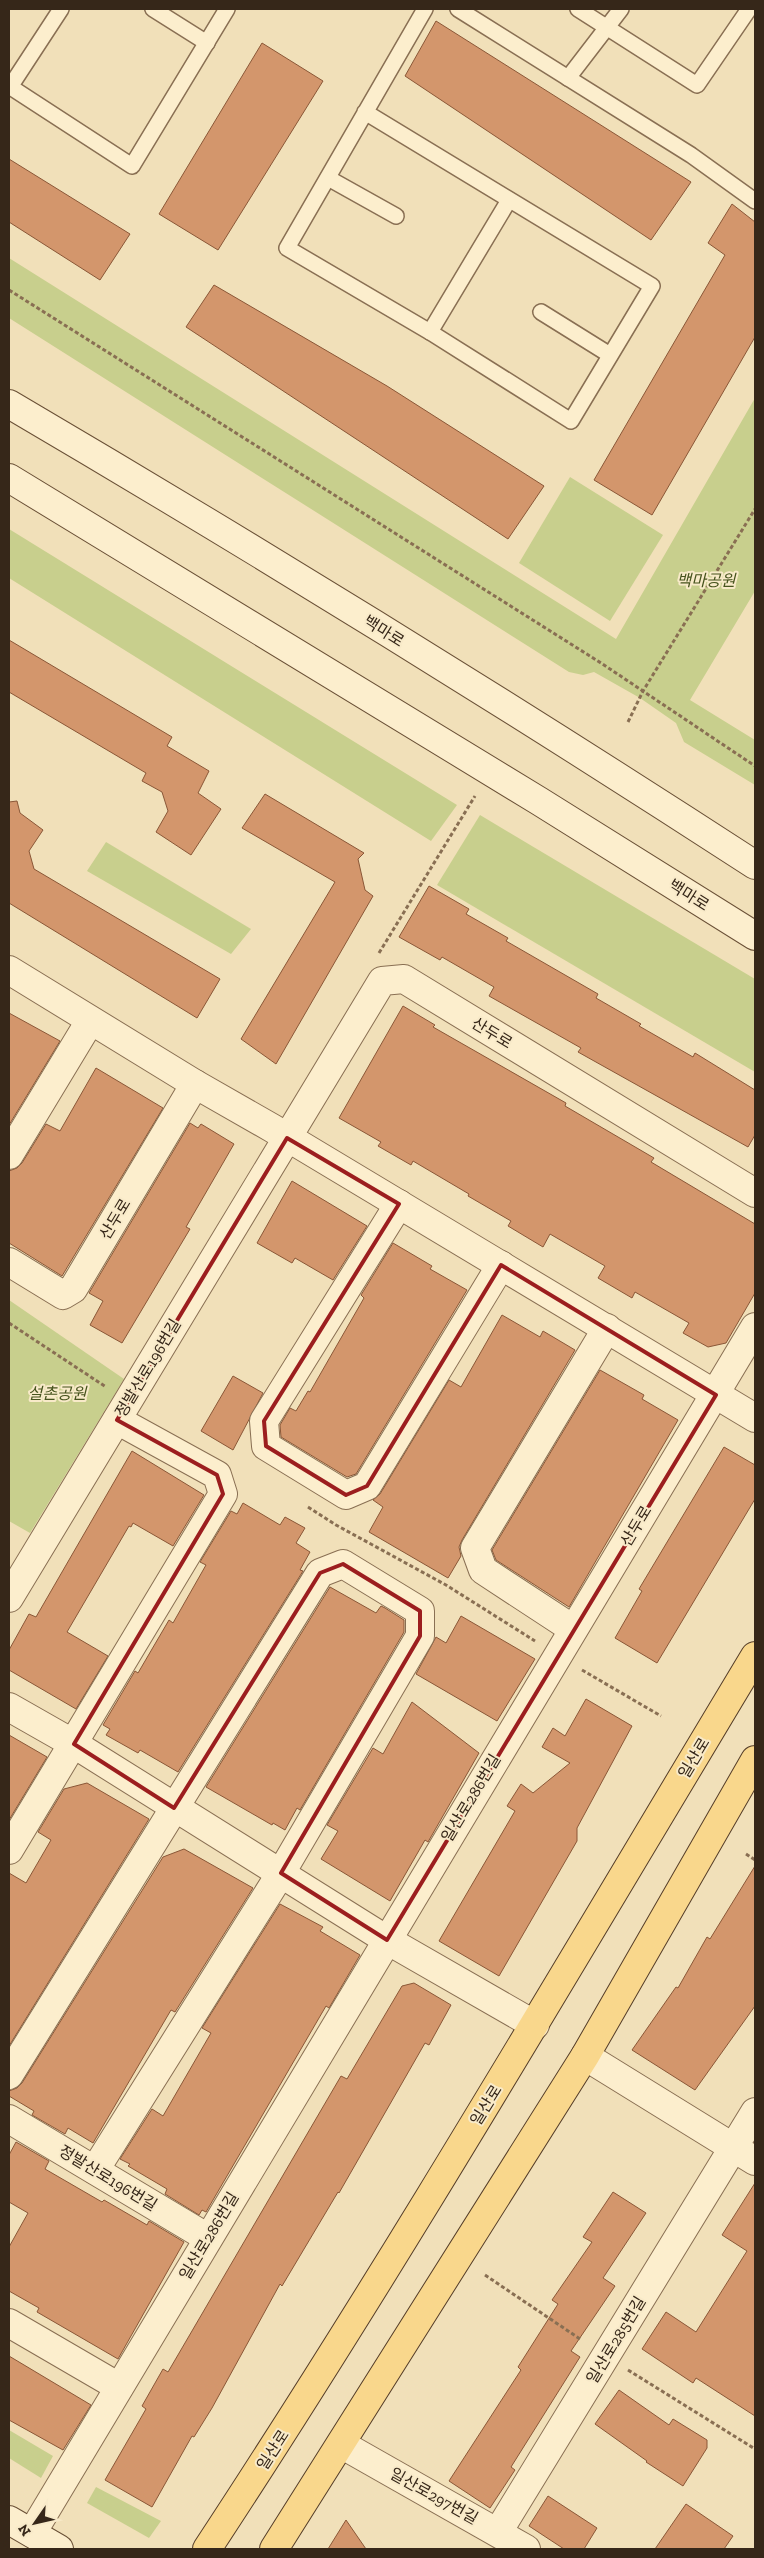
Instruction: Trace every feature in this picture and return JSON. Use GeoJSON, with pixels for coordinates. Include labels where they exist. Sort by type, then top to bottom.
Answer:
{"type":"FeatureCollection","features":[{"type":"Feature","properties":{"kind":"main road","name":"일산로"},"geometry":{"type":"LineString","coordinates":[[207,2549],[298,2411],[535,2025],[755,1656]]}},
{"type":"Feature","properties":{"kind":"main road"},"geometry":{"type":"LineString","coordinates":[[274,2549],[586,2056],[755,1760]]}},
{"type":"Feature","properties":{"kind":"street","name":"백마로"},"geometry":{"type":"LineString","coordinates":[[9,404],[205,520],[585,755],[755,865]]}},
{"type":"Feature","properties":{"kind":"street","name":"백마로"},"geometry":{"type":"LineString","coordinates":[[9,478],[514,785],[755,936]]}},
{"type":"Feature","properties":{"kind":"street"},"geometry":{"type":"LineString","coordinates":[[9,970],[195,1084],[755,1418]]}},
{"type":"Feature","properties":{"kind":"street","name":"산두로"},"geometry":{"type":"LineString","coordinates":[[287,1138],[382,981],[404,979],[755,1193]]}},
{"type":"Feature","properties":{"kind":"street"},"geometry":{"type":"LineString","coordinates":[[9,1155],[90,1020]]}},
{"type":"Feature","properties":{"kind":"street","name":"산두로"},"geometry":{"type":"LineString","coordinates":[[9,1262],[64,1296],[73,1289],[195,1084]]}},
{"type":"Feature","properties":{"kind":"street","name":"정발산로196번길"},"geometry":{"type":"LineString","coordinates":[[9,1598],[287,1138]]}},
{"type":"Feature","properties":{"kind":"street"},"geometry":{"type":"LineString","coordinates":[[399,1204],[264,1421],[266,1446],[346,1495],[367,1486],[501,1265]]}},
{"type":"Feature","properties":{"kind":"street","name":"산두로"},"geometry":{"type":"LineString","coordinates":[[546,1649],[573,1630],[716,1395],[755,1327]]}},
{"type":"Feature","properties":{"kind":"street"},"geometry":{"type":"LineString","coordinates":[[573,1630],[483,1570],[475,1548],[606,1328]]}},
{"type":"Feature","properties":{"kind":"street"},"geometry":{"type":"LineString","coordinates":[[9,1850],[224,1494],[218,1475],[117,1420]]}},
{"type":"Feature","properties":{"kind":"street"},"geometry":{"type":"LineString","coordinates":[[9,2075],[320,1573],[343,1564],[420,1611],[420,1636],[281,1872],[95,2170]]}},
{"type":"Feature","properties":{"kind":"street","name":"일산로286번길"},"geometry":{"type":"LineString","coordinates":[[20,2527],[119,2386],[208,2238],[386,1940],[546,1649]]}},
{"type":"Feature","properties":{"kind":"street"},"geometry":{"type":"LineString","coordinates":[[9,1707],[74,1744],[174,1808],[281,1872],[386,1940],[535,2025]]}},
{"type":"Feature","properties":{"kind":"street"},"geometry":{"type":"LineString","coordinates":[[586,2056],[744,2154]]}},
{"type":"Feature","properties":{"kind":"street","name":"일산로285번길"},"geometry":{"type":"LineString","coordinates":[[498,2532],[744,2154],[755,2112]]}},
{"type":"Feature","properties":{"kind":"street","name":"정발산로196번길"},"geometry":{"type":"LineString","coordinates":[[9,2119],[208,2238]]}},
{"type":"Feature","properties":{"kind":"street"},"geometry":{"type":"LineString","coordinates":[[9,2323],[119,2386]]}},
{"type":"Feature","properties":{"kind":"street","name":"일산로297번길"},"geometry":{"type":"LineString","coordinates":[[341,2444],[526,2549]]}},
{"type":"Feature","properties":{"kind":"street"},"geometry":{"type":"LineString","coordinates":[[20,2527],[59,2549]]}},
{"type":"Feature","properties":{"kind":"lane"},"geometry":{"type":"LineString","coordinates":[[61,9],[9,86],[132,166],[227,9]]}},
{"type":"Feature","properties":{"kind":"lane"},"geometry":{"type":"LineString","coordinates":[[153,9],[206,43]]}},
{"type":"Feature","properties":{"kind":"lane"},"geometry":{"type":"LineString","coordinates":[[365,112],[652,286],[571,421],[430,332],[287,248],[328,178],[365,112],[425,9]]}},
{"type":"Feature","properties":{"kind":"lane"},"geometry":{"type":"LineString","coordinates":[[458,9],[691,155],[755,201]]}},
{"type":"Feature","properties":{"kind":"lane"},"geometry":{"type":"LineString","coordinates":[[578,9],[697,85],[749,9]]}},
{"type":"Feature","properties":{"kind":"lane"},"geometry":{"type":"LineString","coordinates":[[568,78],[621,9]]}},
{"type":"Feature","properties":{"kind":"lane"},"geometry":{"type":"LineString","coordinates":[[328,178],[396,216]]}},
{"type":"Feature","properties":{"kind":"lane"},"geometry":{"type":"LineString","coordinates":[[430,332],[509,200]]}},
{"type":"Feature","properties":{"kind":"lane"},"geometry":{"type":"LineString","coordinates":[[541,312],[610,355]]}},
{"type":"Feature","properties":{"kind":"path"},"geometry":{"type":"LineString","coordinates":[[9,290],[643,691],[755,766]]}},
{"type":"Feature","properties":{"kind":"path"},"geometry":{"type":"LineString","coordinates":[[628,722],[643,691],[755,509]]}},
{"type":"Feature","properties":{"kind":"path"},"geometry":{"type":"LineString","coordinates":[[378,953],[475,796]]}},
{"type":"Feature","properties":{"kind":"path"},"geometry":{"type":"LineString","coordinates":[[9,1323],[107,1388]]}},
{"type":"Feature","properties":{"kind":"path"},"geometry":{"type":"LineString","coordinates":[[303,1504],[336,1525],[446,1585],[546,1649]]}},
{"type":"Feature","properties":{"kind":"path"},"geometry":{"type":"LineString","coordinates":[[581,1669],[661,1716]]}},
{"type":"Feature","properties":{"kind":"path"},"geometry":{"type":"LineString","coordinates":[[746,1854],[755,1860]]}},
{"type":"Feature","properties":{"kind":"path"},"geometry":{"type":"LineString","coordinates":[[485,2275],[580,2338]]}},
{"type":"Feature","properties":{"kind":"path"},"geometry":{"type":"LineString","coordinates":[[627,2369],[755,2448]]}},
{"type":"Feature","properties":{"kind":"highlighted area"},"geometry":{"type":"Polygon","coordinates":[[[287,1138],[399,1204],[264,1421],[266,1446],[346,1495],[367,1486],[501,1265],[716,1395],[387,1940],[281,1873],[420,1636],[420,1611],[343,1564],[320,1573],[174,1808],[74,1744],[223,1494],[217,1475],[117,1420],[287,1138]]]}},
{"type":"Feature","properties":{"kind":"green space","name":"백마공원"},"geometry":{"type":"Polygon","coordinates":[[[9,258],[616,639],[755,398],[755,591],[690,700],[755,740],[755,785],[684,742],[676,723],[640,698],[594,672],[583,675],[569,672],[9,318],[9,258]]]}},
{"type":"Feature","properties":{"kind":"green space"},"geometry":{"type":"Polygon","coordinates":[[[570,477],[663,535],[610,621],[519,563],[570,477]]]}},
{"type":"Feature","properties":{"kind":"green space"},"geometry":{"type":"Polygon","coordinates":[[[9,529],[457,805],[431,841],[9,578],[9,529]]]}},
{"type":"Feature","properties":{"kind":"green space"},"geometry":{"type":"Polygon","coordinates":[[[480,815],[755,979],[755,1072],[437,885],[480,815]]]}},
{"type":"Feature","properties":{"kind":"green space"},"geometry":{"type":"Polygon","coordinates":[[[106,842],[251,929],[231,954],[87,871],[106,842]]]}},
{"type":"Feature","properties":{"kind":"green space","name":"설촌공원"},"geometry":{"type":"Polygon","coordinates":[[[9,1300],[124,1379],[30,1533],[9,1521],[9,1300]]]}},
{"type":"Feature","properties":{"kind":"green space"},"geometry":{"type":"Polygon","coordinates":[[[9,2430],[53,2456],[41,2478],[9,2458],[9,2430]]]}},
{"type":"Feature","properties":{"kind":"green space"},"geometry":{"type":"Polygon","coordinates":[[[96,2487],[161,2521],[149,2538],[87,2503],[96,2487]]]}},
{"type":"Feature","properties":{"kind":"building"},"geometry":{"type":"Polygon","coordinates":[[[436,21],[691,182],[651,240],[405,76],[436,21]]]}},
{"type":"Feature","properties":{"kind":"building"},"geometry":{"type":"Polygon","coordinates":[[[262,43],[323,81],[218,250],[159,214],[262,43]]]}},
{"type":"Feature","properties":{"kind":"building"},"geometry":{"type":"Polygon","coordinates":[[[9,159],[130,234],[100,280],[9,222],[9,159]]]}},
{"type":"Feature","properties":{"kind":"building"},"geometry":{"type":"Polygon","coordinates":[[[732,204],[755,222],[755,337],[652,515],[594,480],[725,255],[708,243],[732,204]]]}},
{"type":"Feature","properties":{"kind":"building"},"geometry":{"type":"Polygon","coordinates":[[[214,285],[387,386],[544,486],[508,539],[186,327],[214,285]]]}},
{"type":"Feature","properties":{"kind":"building"},"geometry":{"type":"Polygon","coordinates":[[[9,640],[172,737],[167,746],[209,771],[198,793],[221,809],[191,855],[156,832],[168,811],[162,792],[142,781],[146,773],[9,692],[9,640]]]}},
{"type":"Feature","properties":{"kind":"building"},"geometry":{"type":"Polygon","coordinates":[[[265,794],[364,853],[358,859],[365,890],[373,896],[276,1064],[241,1039],[335,882],[242,828],[265,794]]]}},
{"type":"Feature","properties":{"kind":"building"},"geometry":{"type":"Polygon","coordinates":[[[17,801],[20,813],[43,830],[29,851],[34,869],[220,979],[197,1018],[9,903],[9,802],[17,801]]]}},
{"type":"Feature","properties":{"kind":"building"},"geometry":{"type":"Polygon","coordinates":[[[429,886],[469,909],[466,914],[508,938],[506,941],[598,994],[596,998],[641,1024],[639,1026],[693,1057],[695,1053],[755,1090],[755,1135],[748,1147],[578,1052],[581,1048],[489,996],[494,987],[442,957],[440,960],[399,937],[429,886]]]}},
{"type":"Feature","properties":{"kind":"building"},"geometry":{"type":"Polygon","coordinates":[[[403,1006],[435,1025],[433,1027],[566,1103],[565,1106],[654,1158],[651,1162],[755,1224],[755,1293],[726,1343],[708,1347],[683,1333],[689,1323],[635,1292],[632,1298],[598,1278],[605,1266],[550,1234],[543,1247],[508,1226],[511,1221],[468,1196],[469,1194],[413,1161],[411,1165],[378,1146],[381,1142],[339,1118],[403,1006]]]}},
{"type":"Feature","properties":{"kind":"building"},"geometry":{"type":"Polygon","coordinates":[[[9,1013],[60,1041],[9,1125],[9,1013]]]}},
{"type":"Feature","properties":{"kind":"building"},"geometry":{"type":"Polygon","coordinates":[[[96,1068],[163,1108],[62,1276],[9,1243],[9,1171],[17,1168],[22,1163],[46,1124],[60,1131],[96,1068]]]}},
{"type":"Feature","properties":{"kind":"building"},"geometry":{"type":"Polygon","coordinates":[[[190,1123],[198,1128],[201,1124],[234,1144],[186,1227],[190,1229],[122,1343],[90,1325],[103,1301],[89,1293],[190,1123]]]}},
{"type":"Feature","properties":{"kind":"building"},"geometry":{"type":"Polygon","coordinates":[[[292,1181],[367,1226],[333,1280],[295,1258],[292,1263],[257,1243],[292,1181]]]}},
{"type":"Feature","properties":{"kind":"building"},"geometry":{"type":"Polygon","coordinates":[[[393,1243],[432,1266],[430,1269],[467,1290],[356,1474],[347,1477],[281,1437],[280,1425],[290,1408],[296,1411],[308,1391],[310,1392],[364,1298],[361,1295],[393,1243]]]}},
{"type":"Feature","properties":{"kind":"building"},"geometry":{"type":"Polygon","coordinates":[[[502,1315],[540,1337],[543,1331],[575,1350],[462,1540],[459,1547],[461,1556],[448,1578],[369,1532],[383,1507],[373,1500],[380,1494],[449,1380],[461,1387],[502,1315]]]}},
{"type":"Feature","properties":{"kind":"building"},"geometry":{"type":"Polygon","coordinates":[[[600,1370],[644,1395],[642,1399],[678,1420],[569,1607],[496,1560],[492,1550],[600,1370]]]}},
{"type":"Feature","properties":{"kind":"building"},"geometry":{"type":"Polygon","coordinates":[[[233,1376],[263,1393],[233,1450],[201,1431],[233,1376]]]}},
{"type":"Feature","properties":{"kind":"building"},"geometry":{"type":"Polygon","coordinates":[[[724,1447],[755,1465],[755,1499],[657,1663],[615,1638],[642,1591],[639,1589],[724,1447]]]}},
{"type":"Feature","properties":{"kind":"building"},"geometry":{"type":"Polygon","coordinates":[[[132,1451],[204,1495],[173,1546],[133,1523],[131,1527],[129,1526],[67,1632],[108,1656],[76,1709],[9,1670],[9,1650],[29,1614],[36,1617],[132,1451]]]}},
{"type":"Feature","properties":{"kind":"building"},"geometry":{"type":"Polygon","coordinates":[[[243,1503],[280,1525],[285,1517],[305,1528],[296,1543],[310,1552],[300,1570],[303,1571],[178,1772],[140,1750],[138,1753],[106,1735],[110,1729],[103,1725],[135,1671],[138,1673],[169,1620],[173,1623],[206,1565],[200,1562],[231,1511],[237,1514],[243,1503]]]}},
{"type":"Feature","properties":{"kind":"building"},"geometry":{"type":"Polygon","coordinates":[[[330,1587],[376,1613],[381,1606],[385,1608],[404,1620],[404,1632],[300,1810],[297,1808],[285,1830],[273,1823],[272,1825],[206,1787],[330,1587]]]}},
{"type":"Feature","properties":{"kind":"building"},"geometry":{"type":"Polygon","coordinates":[[[461,1616],[535,1659],[497,1721],[416,1674],[436,1637],[446,1643],[461,1616]]]}},
{"type":"Feature","properties":{"kind":"building"},"geometry":{"type":"Polygon","coordinates":[[[586,1699],[632,1726],[577,1828],[577,1841],[499,1976],[439,1941],[515,1811],[507,1806],[521,1784],[533,1793],[570,1763],[542,1747],[553,1728],[565,1736],[586,1699]]]}},
{"type":"Feature","properties":{"kind":"building"},"geometry":{"type":"Polygon","coordinates":[[[412,1702],[479,1753],[428,1842],[425,1840],[390,1901],[321,1859],[338,1831],[327,1825],[373,1748],[383,1754],[412,1702]]]}},
{"type":"Feature","properties":{"kind":"building"},"geometry":{"type":"Polygon","coordinates":[[[9,1735],[47,1757],[9,1820],[9,1735]]]}},
{"type":"Feature","properties":{"kind":"building"},"geometry":{"type":"Polygon","coordinates":[[[87,1783],[149,1819],[9,2046],[9,1873],[26,1883],[51,1840],[38,1832],[64,1789],[87,1783]]]}},
{"type":"Feature","properties":{"kind":"building"},"geometry":{"type":"Polygon","coordinates":[[[184,1849],[253,1888],[175,2012],[171,2010],[93,2143],[68,2128],[65,2134],[32,2115],[34,2111],[9,2096],[9,2091],[17,2088],[22,2083],[163,1857],[184,1849]]]}},
{"type":"Feature","properties":{"kind":"building"},"geometry":{"type":"Polygon","coordinates":[[[755,1866],[755,2006],[695,2090],[632,2050],[676,1987],[678,1988],[707,1937],[710,1939],[755,1866]]]}},
{"type":"Feature","properties":{"kind":"building"},"geometry":{"type":"Polygon","coordinates":[[[280,1904],[323,1927],[320,1931],[360,1955],[329,2008],[326,2006],[206,2212],[202,2210],[199,2215],[165,2194],[167,2189],[128,2166],[130,2164],[120,2159],[152,2109],[163,2116],[211,2033],[202,2028],[280,1904]]]}},
{"type":"Feature","properties":{"kind":"building"},"geometry":{"type":"Polygon","coordinates":[[[414,1983],[451,2005],[429,2045],[425,2043],[339,2193],[282,2286],[280,2284],[212,2408],[194,2437],[192,2436],[152,2507],[105,2480],[146,2409],[142,2406],[163,2369],[168,2372],[341,2076],[347,2079],[402,1986],[414,1983]]]}},
{"type":"Feature","properties":{"kind":"building"},"geometry":{"type":"Polygon","coordinates":[[[16,2142],[49,2161],[45,2169],[102,2202],[104,2200],[147,2225],[149,2221],[184,2242],[118,2359],[37,2312],[39,2308],[9,2291],[9,2247],[28,2213],[9,2202],[9,2155],[16,2142]]]}},
{"type":"Feature","properties":{"kind":"building"},"geometry":{"type":"Polygon","coordinates":[[[755,2183],[755,2416],[696,2378],[693,2383],[642,2349],[666,2312],[696,2332],[747,2251],[722,2235],[755,2183]]]}},
{"type":"Feature","properties":{"kind":"building"},"geometry":{"type":"Polygon","coordinates":[[[613,2192],[646,2213],[603,2278],[615,2286],[571,2351],[580,2357],[511,2467],[515,2470],[490,2508],[449,2481],[521,2370],[518,2367],[558,2304],[552,2300],[592,2242],[583,2237],[613,2192]]]}},
{"type":"Feature","properties":{"kind":"building"},"geometry":{"type":"Polygon","coordinates":[[[9,2356],[91,2405],[63,2450],[9,2420],[9,2356]]]}},
{"type":"Feature","properties":{"kind":"building"},"geometry":{"type":"Polygon","coordinates":[[[619,2390],[669,2425],[673,2419],[707,2440],[707,2448],[683,2486],[646,2462],[595,2424],[619,2390]]]}},
{"type":"Feature","properties":{"kind":"building"},"geometry":{"type":"Polygon","coordinates":[[[548,2496],[597,2528],[584,2549],[564,2549],[529,2526],[548,2496]]]}},
{"type":"Feature","properties":{"kind":"building"},"geometry":{"type":"Polygon","coordinates":[[[686,2504],[733,2536],[724,2549],[655,2549],[686,2504]]]}},
{"type":"Feature","properties":{"kind":"building"},"geometry":{"type":"Polygon","coordinates":[[[346,2520],[366,2549],[328,2549],[346,2520]]]}}]}
